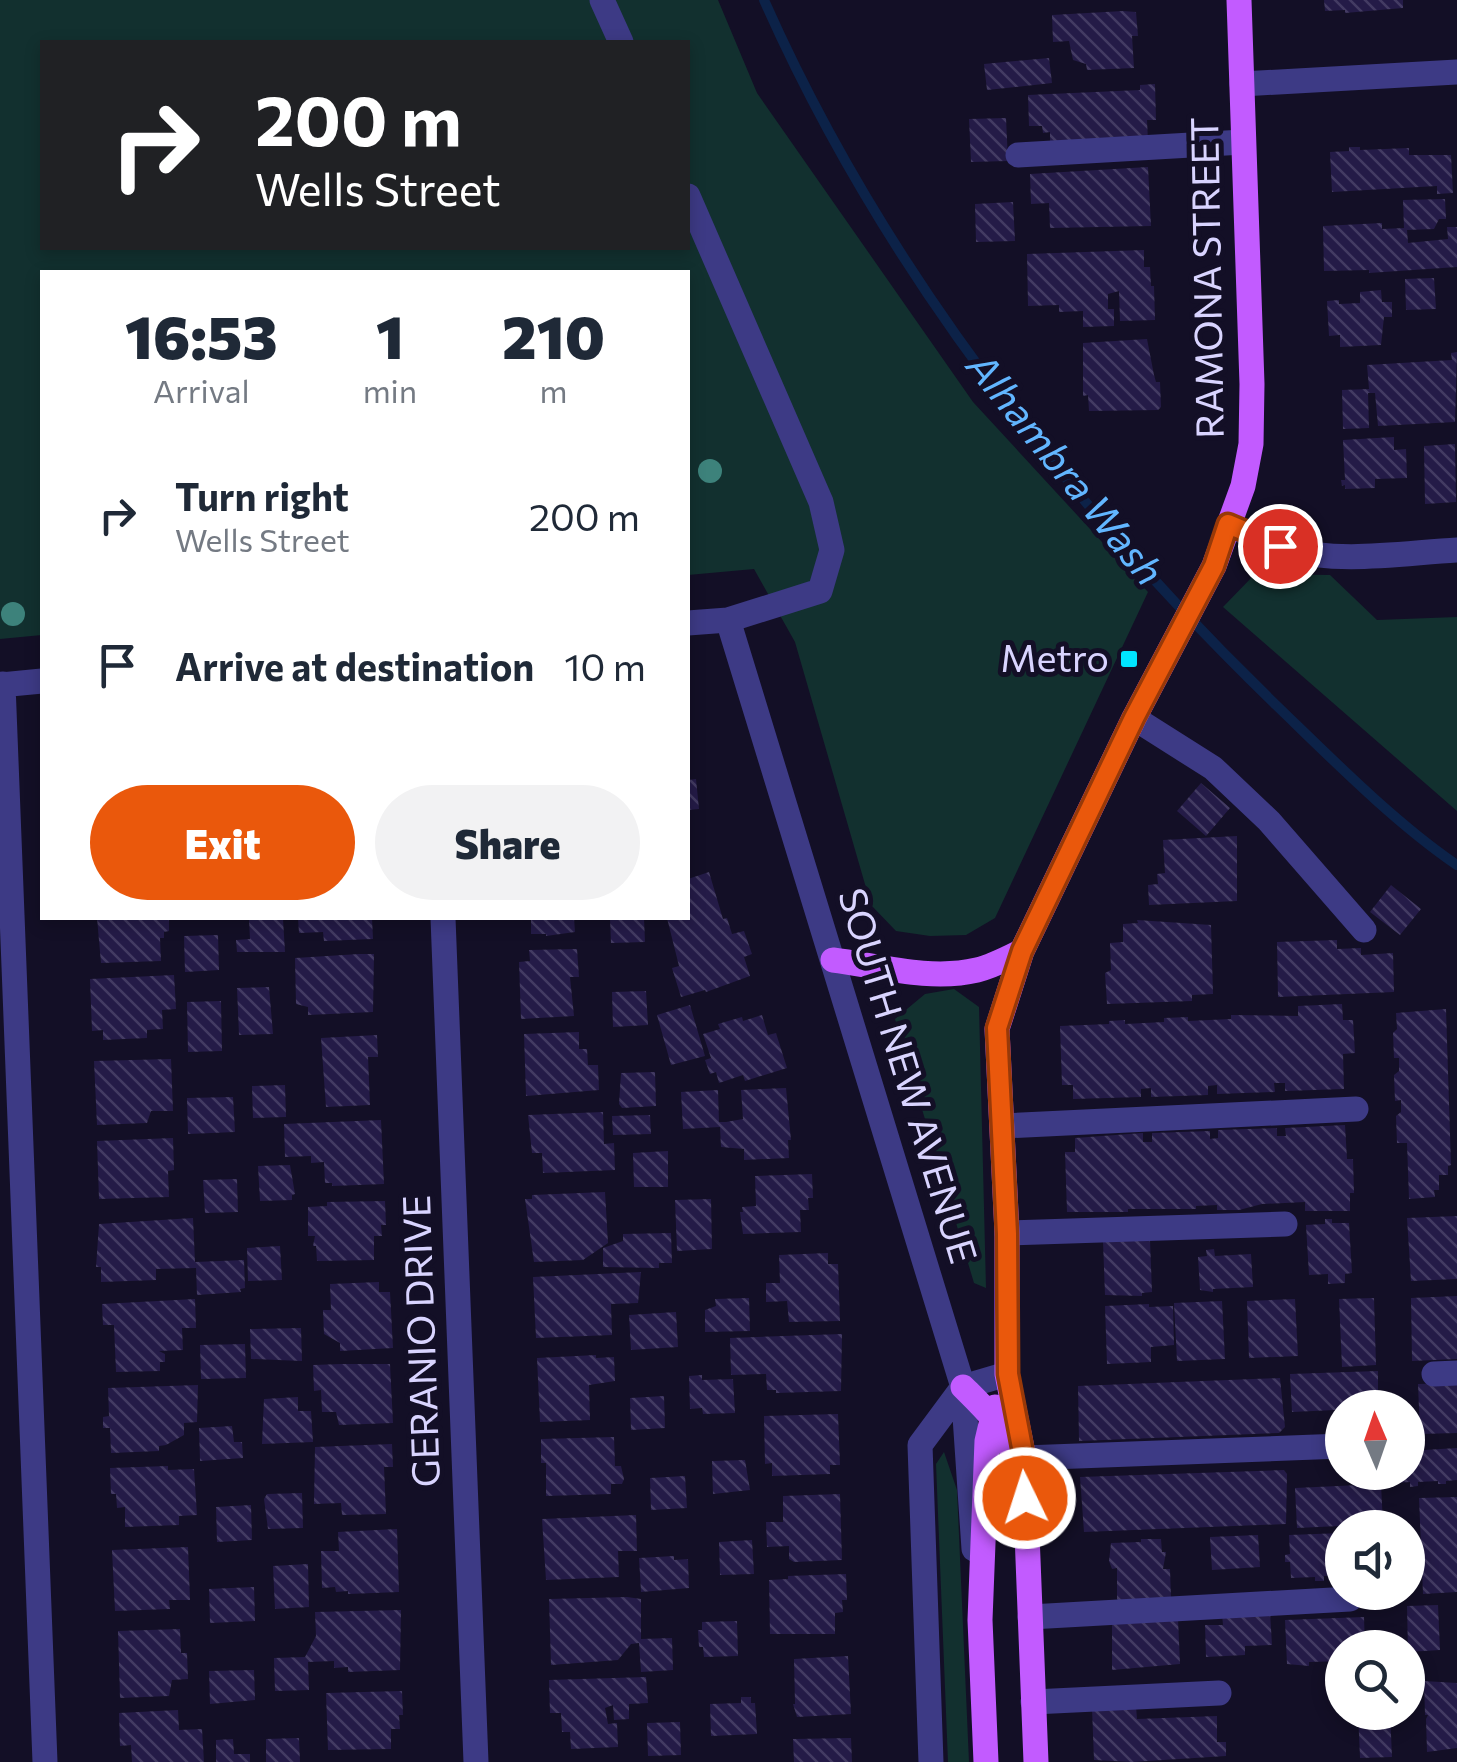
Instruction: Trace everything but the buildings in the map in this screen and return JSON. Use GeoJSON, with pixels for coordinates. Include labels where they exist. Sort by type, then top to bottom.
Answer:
{"type":"FeatureCollection","features":[{"type":"Feature","properties":{"kind":"main road","name":"RAMONA STREET"},"geometry":{"type":"LineString","coordinates":[[1024,1458],[1008,1374],[1007,1234],[997,1028],[1022,951],[1134,718],[1214,566],[1243,486],[1251,444],[1252,384],[1239,0]]}},
{"type":"Feature","properties":{"kind":"main road"},"geometry":{"type":"LineString","coordinates":[[832,960],[925,973],[962,972],[980,969],[1022,951]]}},
{"type":"Feature","properties":{"kind":"main road","name":"SOUTH NEW AVENUE"},"geometry":{"type":"LineString","coordinates":[[986,1762],[980,1620],[987,1441],[1008,1374]]}},
{"type":"Feature","properties":{"kind":"main road"},"geometry":{"type":"LineString","coordinates":[[963,1387],[992,1416],[1007,1438],[1014,1458],[1026,1726],[1036,1762]]}},
{"type":"Feature","properties":{"kind":"main road"},"geometry":{"type":"LineString","coordinates":[[1024,1458],[1036,1762]]}},
{"type":"Feature","properties":{"kind":"street"},"geometry":{"type":"LineString","coordinates":[[602,0],[620,40]]}},
{"type":"Feature","properties":{"kind":"street"},"geometry":{"type":"LineString","coordinates":[[1242,84],[1457,72]]}},
{"type":"Feature","properties":{"kind":"street"},"geometry":{"type":"LineString","coordinates":[[1018,155],[1243,142]]}},
{"type":"Feature","properties":{"kind":"street"},"geometry":{"type":"LineString","coordinates":[[690,201],[821,502],[832,550],[820,591],[728,620],[690,623]]}},
{"type":"Feature","properties":{"kind":"street"},"geometry":{"type":"LineString","coordinates":[[1228,524],[1287,549],[1313,553],[1347,556],[1457,550]]}},
{"type":"Feature","properties":{"kind":"street","name":"SOUTH NEW AVENUE"},"geometry":{"type":"LineString","coordinates":[[728,620],[963,1387],[980,1620]]}},
{"type":"Feature","properties":{"kind":"street"},"geometry":{"type":"LineString","coordinates":[[40,681],[1,685],[45,1762]]}},
{"type":"Feature","properties":{"kind":"street"},"geometry":{"type":"LineString","coordinates":[[1134,718],[1212,768],[1270,820],[1364,930]]}},
{"type":"Feature","properties":{"kind":"street","name":"GERANIO DRIVE"},"geometry":{"type":"LineString","coordinates":[[443,920],[476,1762]]}},
{"type":"Feature","properties":{"kind":"street"},"geometry":{"type":"LineString","coordinates":[[1002,1126],[1356,1109]]}},
{"type":"Feature","properties":{"kind":"street"},"geometry":{"type":"LineString","coordinates":[[1007,1234],[1285,1224]]}},
{"type":"Feature","properties":{"kind":"street"},"geometry":{"type":"LineString","coordinates":[[931,1762],[920,1444],[963,1387],[1008,1374]]}},
{"type":"Feature","properties":{"kind":"street"},"geometry":{"type":"LineString","coordinates":[[1024,1458],[1325,1447]]}},
{"type":"Feature","properties":{"kind":"street"},"geometry":{"type":"LineString","coordinates":[[1030,1617],[1325,1600]]}},
{"type":"Feature","properties":{"kind":"street"},"geometry":{"type":"LineString","coordinates":[[1033,1702],[1219,1692]]}},
{"type":"Feature","properties":{"kind":"green space"},"geometry":{"type":"Polygon","coordinates":[[[0,0],[718,0],[757,93],[973,402],[1148,592],[995,918],[966,935],[930,936],[896,931],[871,905],[795,642],[754,569],[690,575],[690,270],[40,270],[40,635],[0,639],[0,0]]]}},
{"type":"Feature","properties":{"kind":"green space"},"geometry":{"type":"Polygon","coordinates":[[[1255,574],[1330,575],[1377,620],[1457,617],[1457,811],[1223,607],[1255,574]]]}},
{"type":"Feature","properties":{"kind":"green space"},"geometry":{"type":"Polygon","coordinates":[[[954,989],[979,1007],[986,1288],[974,1283],[895,1019],[925,994],[954,989]]]}},
{"type":"Feature","properties":{"kind":"green space"},"geometry":{"type":"Polygon","coordinates":[[[944,1452],[957,1490],[969,1762],[948,1762],[936,1464],[944,1452]]]}},
{"type":"Feature","properties":{"kind":"waterway","name":"Alhambra Wash"},"geometry":{"type":"LineString","coordinates":[[764,0],[811,98],[923,287],[1054,463],[1199,628],[1276,705],[1387,810],[1457,865]]}},
{"type":"Feature","properties":{"kind":"place","name":"Metro"},"geometry":{"type":"Point","coordinates":[1129,659]}},
{"type":"Feature","properties":{"kind":"route"},"geometry":{"type":"LineString","coordinates":[[1025,1498],[1024,1458],[1008,1374],[1007,1234],[997,1028],[1022,951],[1134,718],[1214,566],[1228,524],[1280,546]]}}]}
